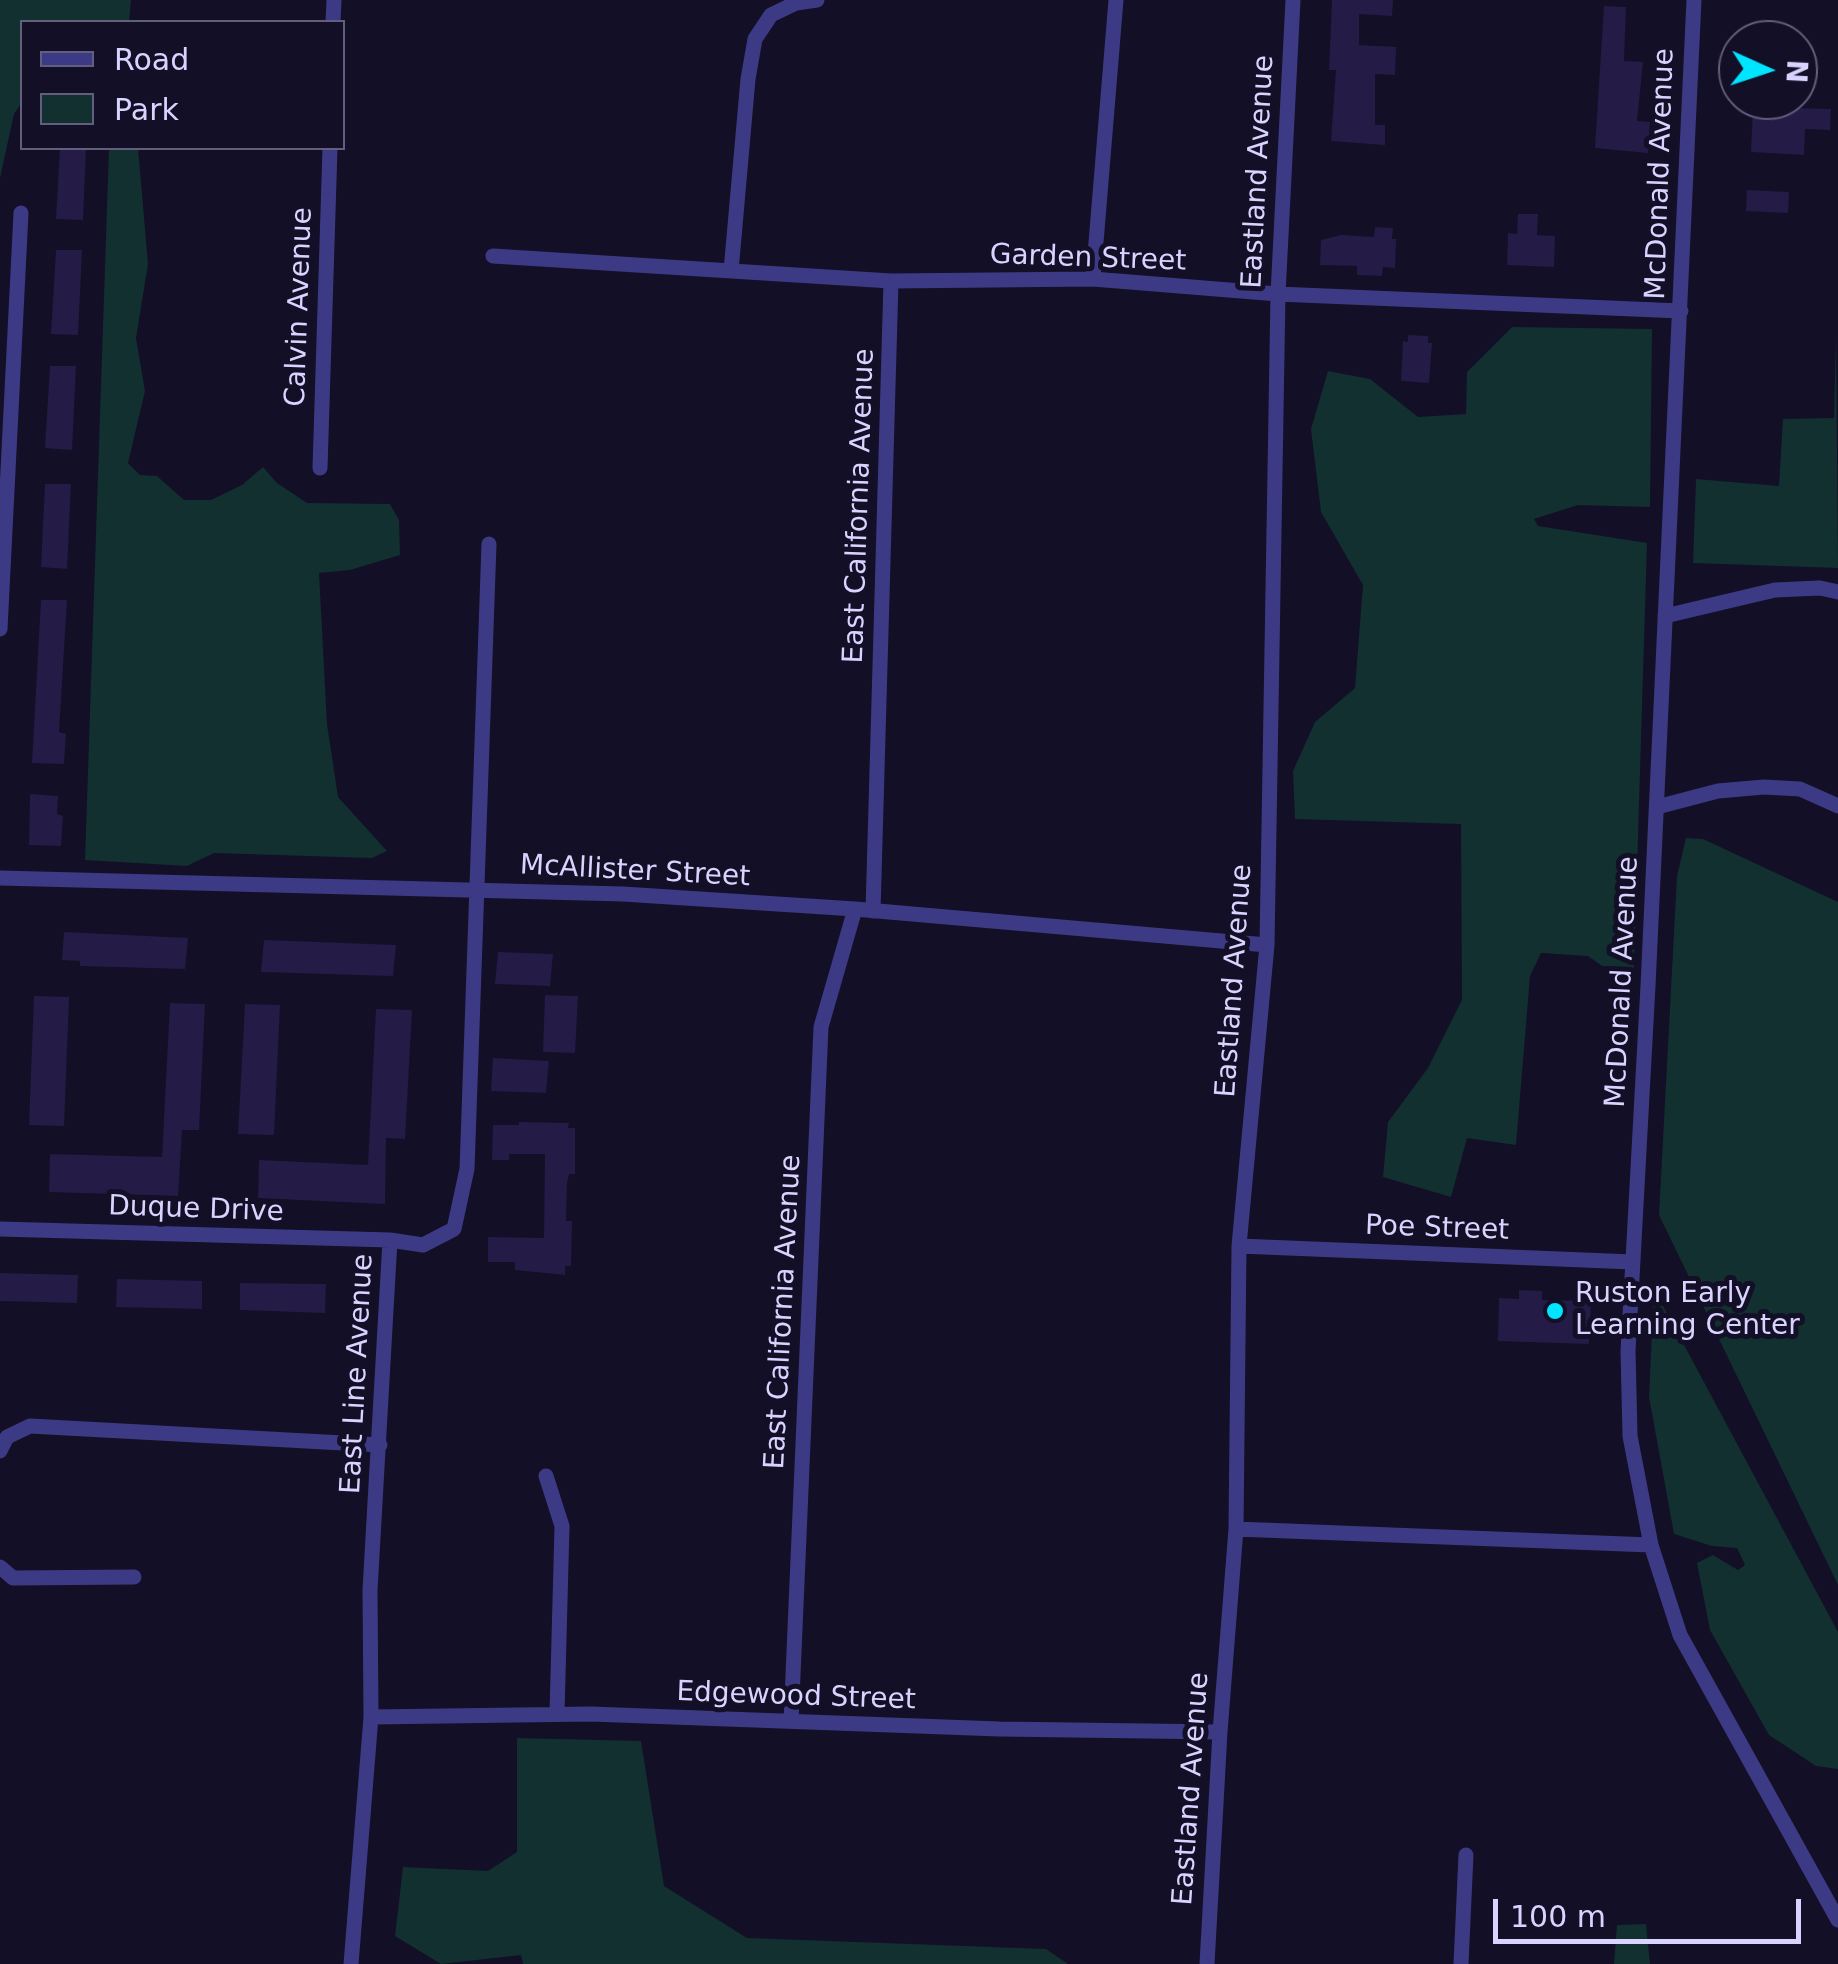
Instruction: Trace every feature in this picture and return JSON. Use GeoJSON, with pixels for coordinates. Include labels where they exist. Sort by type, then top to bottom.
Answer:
{"type":"FeatureCollection","features":[{"type":"Feature","properties":{"kind":"street"},"geometry":{"type":"LineString","coordinates":[[731,271],[748,79],[756,39],[771,15],[796,3],[816,0]]}},
{"type":"Feature","properties":{"kind":"street"},"geometry":{"type":"LineString","coordinates":[[1093,278],[1116,0]]}},
{"type":"Feature","properties":{"kind":"street","name":"Eastland Avenue"},"geometry":{"type":"LineString","coordinates":[[1207,1964],[1236,1530],[1239,1246],[1266,945],[1278,294],[1292,0]]}},
{"type":"Feature","properties":{"kind":"street","name":"McDonald Avenue"},"geometry":{"type":"LineString","coordinates":[[1694,0],[1628,1351],[1630,1436],[1651,1546],[1680,1635],[1838,1920]]}},
{"type":"Feature","properties":{"kind":"street","name":"Calvin Avenue"},"geometry":{"type":"LineString","coordinates":[[320,468],[330,150]]}},
{"type":"Feature","properties":{"kind":"street"},"geometry":{"type":"LineString","coordinates":[[0,629],[8,317],[21,213]]}},
{"type":"Feature","properties":{"kind":"street","name":"Garden Street"},"geometry":{"type":"LineString","coordinates":[[494,256],[891,281],[1093,278],[1278,294],[1681,311]]}},
{"type":"Feature","properties":{"kind":"street","name":"East California Avenue"},"geometry":{"type":"LineString","coordinates":[[874,912],[891,281]]}},
{"type":"Feature","properties":{"kind":"street","name":"East Line Avenue"},"geometry":{"type":"LineString","coordinates":[[350,1964],[371,1717],[370,1590],[390,1240],[423,1245],[454,1229],[467,1169],[489,544]]}},
{"type":"Feature","properties":{"kind":"street"},"geometry":{"type":"LineString","coordinates":[[1665,616],[1775,590],[1820,588],[1838,592]]}},
{"type":"Feature","properties":{"kind":"street"},"geometry":{"type":"LineString","coordinates":[[1656,806],[1718,791],[1764,787],[1800,789],[1838,806]]}},
{"type":"Feature","properties":{"kind":"street","name":"McAllister Street"},"geometry":{"type":"LineString","coordinates":[[0,878],[623,894],[856,909],[1266,945]]}},
{"type":"Feature","properties":{"kind":"street","name":"East California Avenue"},"geometry":{"type":"LineString","coordinates":[[791,1721],[821,1026],[856,909]]}},
{"type":"Feature","properties":{"kind":"street","name":"Duque Drive"},"geometry":{"type":"LineString","coordinates":[[0,1230],[390,1240]]}},
{"type":"Feature","properties":{"kind":"street","name":"Poe Street"},"geometry":{"type":"LineString","coordinates":[[1239,1246],[1633,1262]]}},
{"type":"Feature","properties":{"kind":"street"},"geometry":{"type":"LineString","coordinates":[[0,1450],[7,1437],[30,1426],[380,1445]]}},
{"type":"Feature","properties":{"kind":"street"},"geometry":{"type":"LineString","coordinates":[[546,1476],[562,1526],[557,1714]]}},
{"type":"Feature","properties":{"kind":"street"},"geometry":{"type":"LineString","coordinates":[[1236,1530],[1651,1546]]}},
{"type":"Feature","properties":{"kind":"street"},"geometry":{"type":"LineString","coordinates":[[0,1568],[14,1578],[134,1576]]}},
{"type":"Feature","properties":{"kind":"street","name":"Edgewood Street"},"geometry":{"type":"LineString","coordinates":[[371,1717],[557,1714],[1220,1732]]}},
{"type":"Feature","properties":{"kind":"street"},"geometry":{"type":"LineString","coordinates":[[1461,1964],[1466,1855]]}},
{"type":"Feature","properties":{"kind":"green space"},"geometry":{"type":"Polygon","coordinates":[[[0,0],[131,0],[129,20],[20,20],[20,105],[14,114],[0,178],[0,0]]]}},
{"type":"Feature","properties":{"kind":"green space"},"geometry":{"type":"Polygon","coordinates":[[[109,150],[138,150],[148,264],[136,338],[145,391],[128,463],[140,475],[157,476],[184,500],[211,500],[242,485],[263,467],[277,483],[307,503],[390,504],[399,520],[400,555],[350,570],[319,573],[327,724],[338,797],[387,851],[372,858],[214,853],[187,866],[85,860],[109,150]]]}},
{"type":"Feature","properties":{"kind":"green space"},"geometry":{"type":"Polygon","coordinates":[[[1512,327],[1652,329],[1650,507],[1578,505],[1534,519],[1538,526],[1647,543],[1634,968],[1602,966],[1588,956],[1541,953],[1530,976],[1516,1145],[1467,1138],[1451,1197],[1383,1177],[1388,1122],[1428,1068],[1462,1000],[1461,824],[1295,819],[1293,771],[1315,722],[1355,688],[1363,585],[1321,512],[1311,429],[1328,371],[1370,379],[1418,417],[1466,414],[1467,372],[1512,327]]]}},
{"type":"Feature","properties":{"kind":"green space"},"geometry":{"type":"Polygon","coordinates":[[[1836,334],[1838,568],[1693,563],[1696,479],[1779,486],[1783,419],[1834,418],[1836,334]]]}},
{"type":"Feature","properties":{"kind":"green space"},"geometry":{"type":"Polygon","coordinates":[[[1686,838],[1703,839],[1838,902],[1838,1585],[1659,1215],[1677,876],[1686,838]]]}},
{"type":"Feature","properties":{"kind":"green space"},"geometry":{"type":"Polygon","coordinates":[[[1654,1289],[1838,1632],[1838,1769],[1816,1766],[1769,1735],[1710,1630],[1697,1563],[1713,1555],[1738,1570],[1745,1565],[1737,1548],[1712,1546],[1674,1534],[1649,1397],[1654,1289]]]}},
{"type":"Feature","properties":{"kind":"green space"},"geometry":{"type":"Polygon","coordinates":[[[517,1738],[641,1741],[664,1886],[747,1938],[1046,1949],[1068,1964],[523,1964],[521,1955],[441,1964],[395,1936],[403,1867],[488,1871],[517,1852],[517,1738]]]}},
{"type":"Feature","properties":{"kind":"green space"},"geometry":{"type":"Polygon","coordinates":[[[1646,1924],[1650,1964],[1614,1964],[1617,1925],[1646,1924]]]}},
{"type":"Feature","properties":{"kind":"building"},"geometry":{"type":"Polygon","coordinates":[[[1332,0],[1393,0],[1392,16],[1359,14],[1359,45],[1396,47],[1395,75],[1375,74],[1375,125],[1385,125],[1385,145],[1331,141],[1336,70],[1329,70],[1332,0]]]}},
{"type":"Feature","properties":{"kind":"building"},"geometry":{"type":"Polygon","coordinates":[[[1604,6],[1626,7],[1624,61],[1643,62],[1637,121],[1650,122],[1648,153],[1595,148],[1604,6]]]}},
{"type":"Feature","properties":{"kind":"building"},"geometry":{"type":"Polygon","coordinates":[[[1818,109],[1831,109],[1830,130],[1805,129],[1804,155],[1751,152],[1752,120],[1818,120],[1818,109]]]}},
{"type":"Feature","properties":{"kind":"building"},"geometry":{"type":"Polygon","coordinates":[[[60,150],[86,150],[83,220],[56,219],[60,150]]]}},
{"type":"Feature","properties":{"kind":"building"},"geometry":{"type":"Polygon","coordinates":[[[1747,190],[1789,192],[1788,213],[1746,211],[1747,190]]]}},
{"type":"Feature","properties":{"kind":"building"},"geometry":{"type":"Polygon","coordinates":[[[1518,214],[1538,214],[1537,235],[1555,236],[1554,267],[1507,265],[1508,233],[1517,234],[1518,214]]]}},
{"type":"Feature","properties":{"kind":"building"},"geometry":{"type":"Polygon","coordinates":[[[1375,227],[1393,228],[1395,268],[1383,267],[1382,276],[1357,275],[1357,266],[1320,265],[1321,240],[1341,235],[1374,237],[1375,227]]]}},
{"type":"Feature","properties":{"kind":"building"},"geometry":{"type":"Polygon","coordinates":[[[56,250],[82,250],[78,335],[51,334],[56,250]]]}},
{"type":"Feature","properties":{"kind":"building"},"geometry":{"type":"Polygon","coordinates":[[[1408,335],[1428,336],[1428,343],[1432,343],[1429,383],[1401,381],[1403,341],[1408,342],[1408,335]]]}},
{"type":"Feature","properties":{"kind":"building"},"geometry":{"type":"Polygon","coordinates":[[[50,366],[76,366],[72,450],[45,448],[50,366]]]}},
{"type":"Feature","properties":{"kind":"building"},"geometry":{"type":"Polygon","coordinates":[[[45,484],[71,484],[67,569],[41,567],[45,484]]]}},
{"type":"Feature","properties":{"kind":"building"},"geometry":{"type":"Polygon","coordinates":[[[41,600],[67,600],[59,732],[66,734],[64,764],[32,763],[41,600]]]}},
{"type":"Feature","properties":{"kind":"building"},"geometry":{"type":"Polygon","coordinates":[[[30,794],[58,796],[57,814],[63,816],[61,846],[29,845],[30,794]]]}},
{"type":"Feature","properties":{"kind":"building"},"geometry":{"type":"Polygon","coordinates":[[[64,932],[188,938],[185,969],[80,966],[80,961],[62,960],[64,932]]]}},
{"type":"Feature","properties":{"kind":"building"},"geometry":{"type":"Polygon","coordinates":[[[264,940],[396,945],[393,976],[261,972],[264,940]]]}},
{"type":"Feature","properties":{"kind":"building"},"geometry":{"type":"Polygon","coordinates":[[[498,952],[553,954],[550,986],[495,984],[498,952]]]}},
{"type":"Feature","properties":{"kind":"building"},"geometry":{"type":"Polygon","coordinates":[[[545,995],[578,996],[575,1053],[543,1052],[545,995]]]}},
{"type":"Feature","properties":{"kind":"building"},"geometry":{"type":"Polygon","coordinates":[[[34,996],[69,997],[64,1126],[29,1125],[34,996]]]}},
{"type":"Feature","properties":{"kind":"building"},"geometry":{"type":"Polygon","coordinates":[[[170,1003],[205,1004],[199,1130],[182,1130],[178,1196],[49,1192],[50,1154],[162,1157],[170,1003]]]}},
{"type":"Feature","properties":{"kind":"building"},"geometry":{"type":"Polygon","coordinates":[[[245,1004],[280,1005],[274,1135],[238,1134],[245,1004]]]}},
{"type":"Feature","properties":{"kind":"building"},"geometry":{"type":"Polygon","coordinates":[[[376,1009],[412,1010],[405,1139],[386,1138],[385,1204],[258,1198],[259,1160],[368,1165],[376,1009]]]}},
{"type":"Feature","properties":{"kind":"building"},"geometry":{"type":"Polygon","coordinates":[[[493,1058],[549,1061],[546,1093],[491,1091],[493,1058]]]}},
{"type":"Feature","properties":{"kind":"building"},"geometry":{"type":"Polygon","coordinates":[[[569,1123],[568,1128],[575,1128],[575,1174],[569,1174],[567,1183],[566,1221],[572,1221],[571,1266],[565,1266],[565,1275],[515,1270],[515,1262],[488,1262],[488,1237],[544,1238],[545,1154],[509,1154],[509,1160],[492,1160],[493,1125],[569,1123]]]}},
{"type":"Feature","properties":{"kind":"building"},"geometry":{"type":"Polygon","coordinates":[[[0,1273],[78,1275],[77,1303],[0,1301],[0,1273]]]}},
{"type":"Feature","properties":{"kind":"building"},"geometry":{"type":"Polygon","coordinates":[[[117,1279],[202,1281],[202,1309],[116,1307],[117,1279]]]}},
{"type":"Feature","properties":{"kind":"building"},"geometry":{"type":"Polygon","coordinates":[[[240,1283],[326,1284],[325,1313],[240,1310],[240,1283]]]}},
{"type":"Feature","properties":{"kind":"building"},"geometry":{"type":"Polygon","coordinates":[[[1519,1290],[1542,1291],[1542,1300],[1591,1301],[1589,1344],[1498,1341],[1499,1298],[1519,1299],[1519,1290]]]}},
{"type":"Feature","properties":{"kind":"place","name":"Ruston Early Learning Center"},"geometry":{"type":"Point","coordinates":[1555,1311]}}]}
